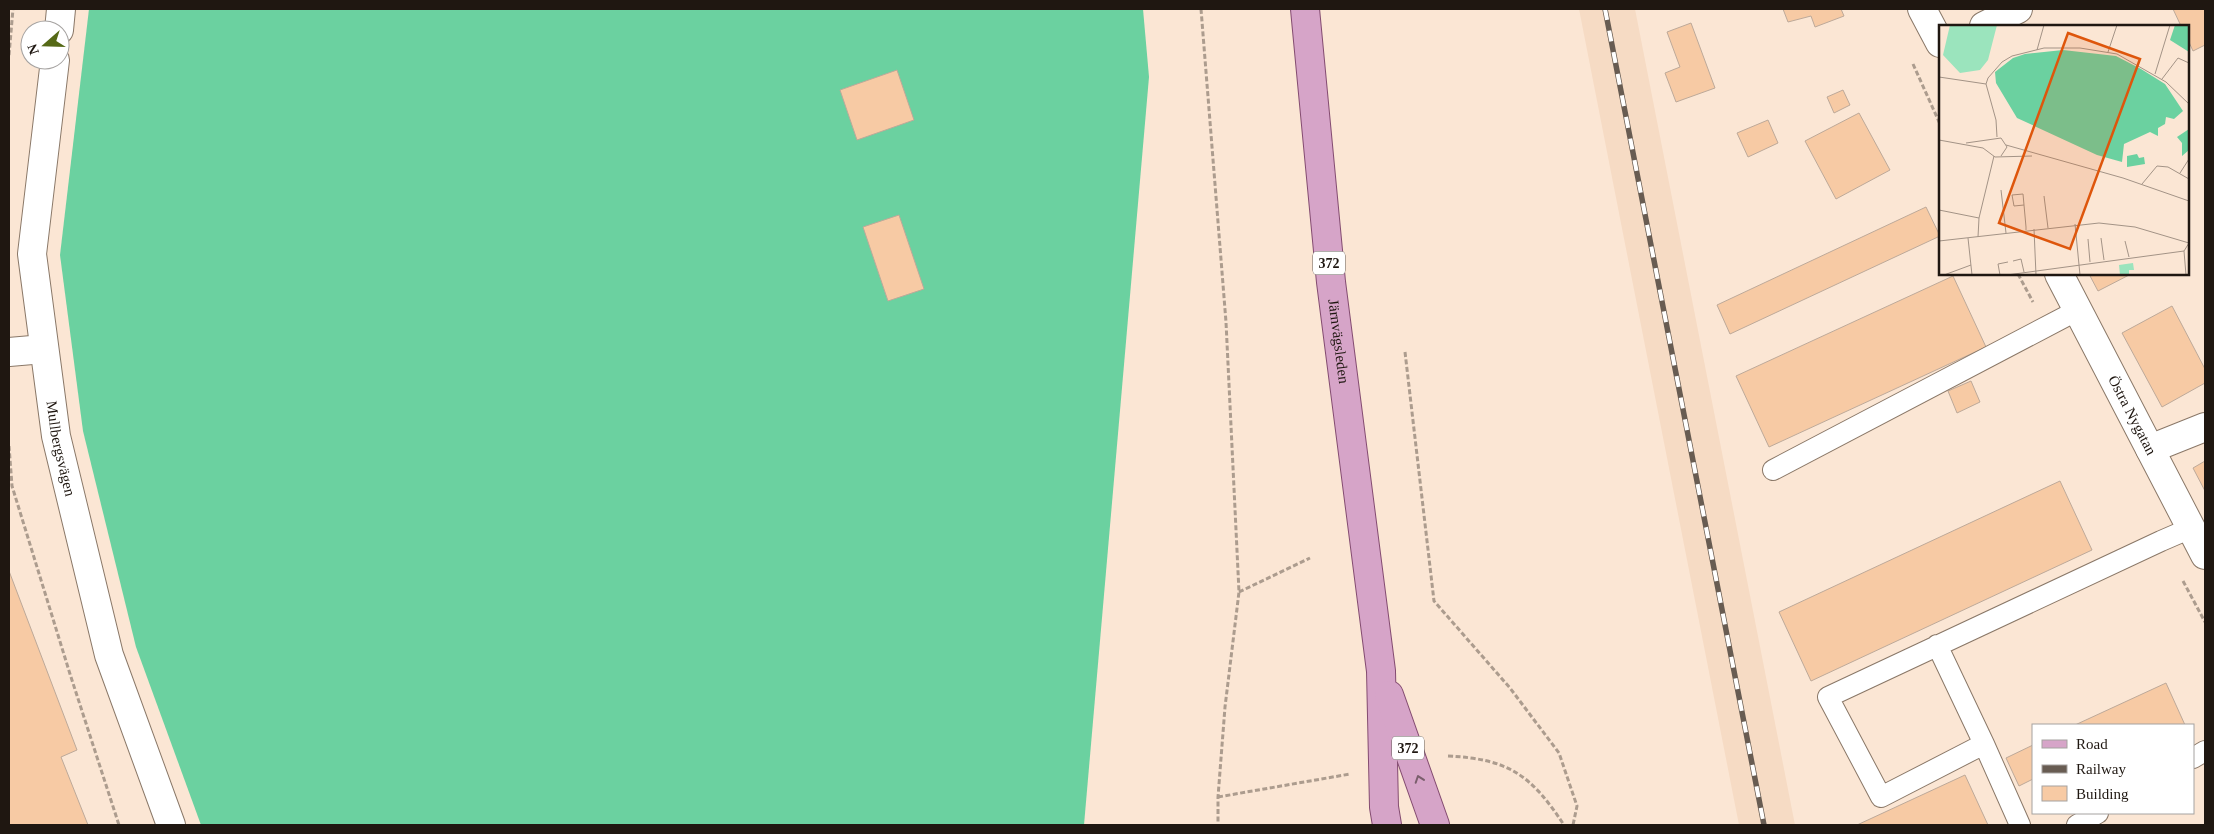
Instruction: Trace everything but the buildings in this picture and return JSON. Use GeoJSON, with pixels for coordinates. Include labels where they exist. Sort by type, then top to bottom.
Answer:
{"type":"FeatureCollection","features":[{"type":"Feature","properties":{"kind":"main road","name":"Järnvägsleden"},"geometry":{"type":"LineString","coordinates":[[1305,9],[1331,282],[1381,672],[1384,807],[1387,825]]}},
{"type":"Feature","properties":{"kind":"main road","name":"Järnvägsleden"},"geometry":{"type":"LineString","coordinates":[[1381,672],[1435,825]]}},
{"type":"Feature","properties":{"kind":"street"},"geometry":{"type":"LineString","coordinates":[[1922,9],[1939,41]]}},
{"type":"Feature","properties":{"kind":"street"},"geometry":{"type":"LineString","coordinates":[[1986,25],[2018,9]]}},
{"type":"Feature","properties":{"kind":"street","name":"Mullbergsvägen"},"geometry":{"type":"LineString","coordinates":[[54,70],[32,254],[56,436],[109,655],[171,825]]}},
{"type":"Feature","properties":{"kind":"street","name":"Östra Nygatan"},"geometry":{"type":"LineString","coordinates":[[2060,275],[2205,555]]}},
{"type":"Feature","properties":{"kind":"street"},"geometry":{"type":"LineString","coordinates":[[9,352],[44,349]]}},
{"type":"Feature","properties":{"kind":"street"},"geometry":{"type":"LineString","coordinates":[[2150,449],[2205,427]]}},
{"type":"Feature","properties":{"kind":"lane"},"geometry":{"type":"LineString","coordinates":[[1774,470],[2078,310]]}},
{"type":"Feature","properties":{"kind":"lane"},"geometry":{"type":"LineString","coordinates":[[1984,744],[1881,797],[1828,697],[2191,528]]}},
{"type":"Feature","properties":{"kind":"lane"},"geometry":{"type":"LineString","coordinates":[[1937,645],[2020,825]]}},
{"type":"Feature","properties":{"kind":"lane"},"geometry":{"type":"LineString","coordinates":[[2194,757],[2205,751]]}},
{"type":"Feature","properties":{"kind":"lane"},"geometry":{"type":"LineString","coordinates":[[2077,825],[2096,814]]}},
{"type":"Feature","properties":{"kind":"path"},"geometry":{"type":"LineString","coordinates":[[9,55],[13,9]]}},
{"type":"Feature","properties":{"kind":"path"},"geometry":{"type":"LineString","coordinates":[[1201,9],[1226,322],[1239,592],[1225,707],[1218,797],[1218,825]]}},
{"type":"Feature","properties":{"kind":"path"},"geometry":{"type":"LineString","coordinates":[[1405,352],[1434,601],[1510,688],[1559,753],[1577,806],[1572,825]]}},
{"type":"Feature","properties":{"kind":"path"},"geometry":{"type":"LineString","coordinates":[[9,446],[12,486],[70,674],[120,825]]}},
{"type":"Feature","properties":{"kind":"path"},"geometry":{"type":"LineString","coordinates":[[1239,592],[1310,558]]}},
{"type":"Feature","properties":{"kind":"path"},"geometry":{"type":"LineString","coordinates":[[1448,756],[1473,757],[1518,772],[1544,795],[1564,825]]}},
{"type":"Feature","properties":{"kind":"path"},"geometry":{"type":"LineString","coordinates":[[1218,797],[1355,774]]}},
{"type":"Feature","properties":{"kind":"shaded area"},"geometry":{"type":"Polygon","coordinates":[[[1579,9],[1635,9],[1795,825],[1739,825],[1579,9]]]}},
{"type":"Feature","properties":{"kind":"green space"},"geometry":{"type":"Polygon","coordinates":[[[89,9],[1143,9],[1149,77],[1084,825],[201,825],[136,647],[83,431],[60,255],[89,9]]]}},
{"type":"Feature","properties":{"kind":"railway"},"geometry":{"type":"LineString","coordinates":[[1605,9],[1764,825]]}}]}
